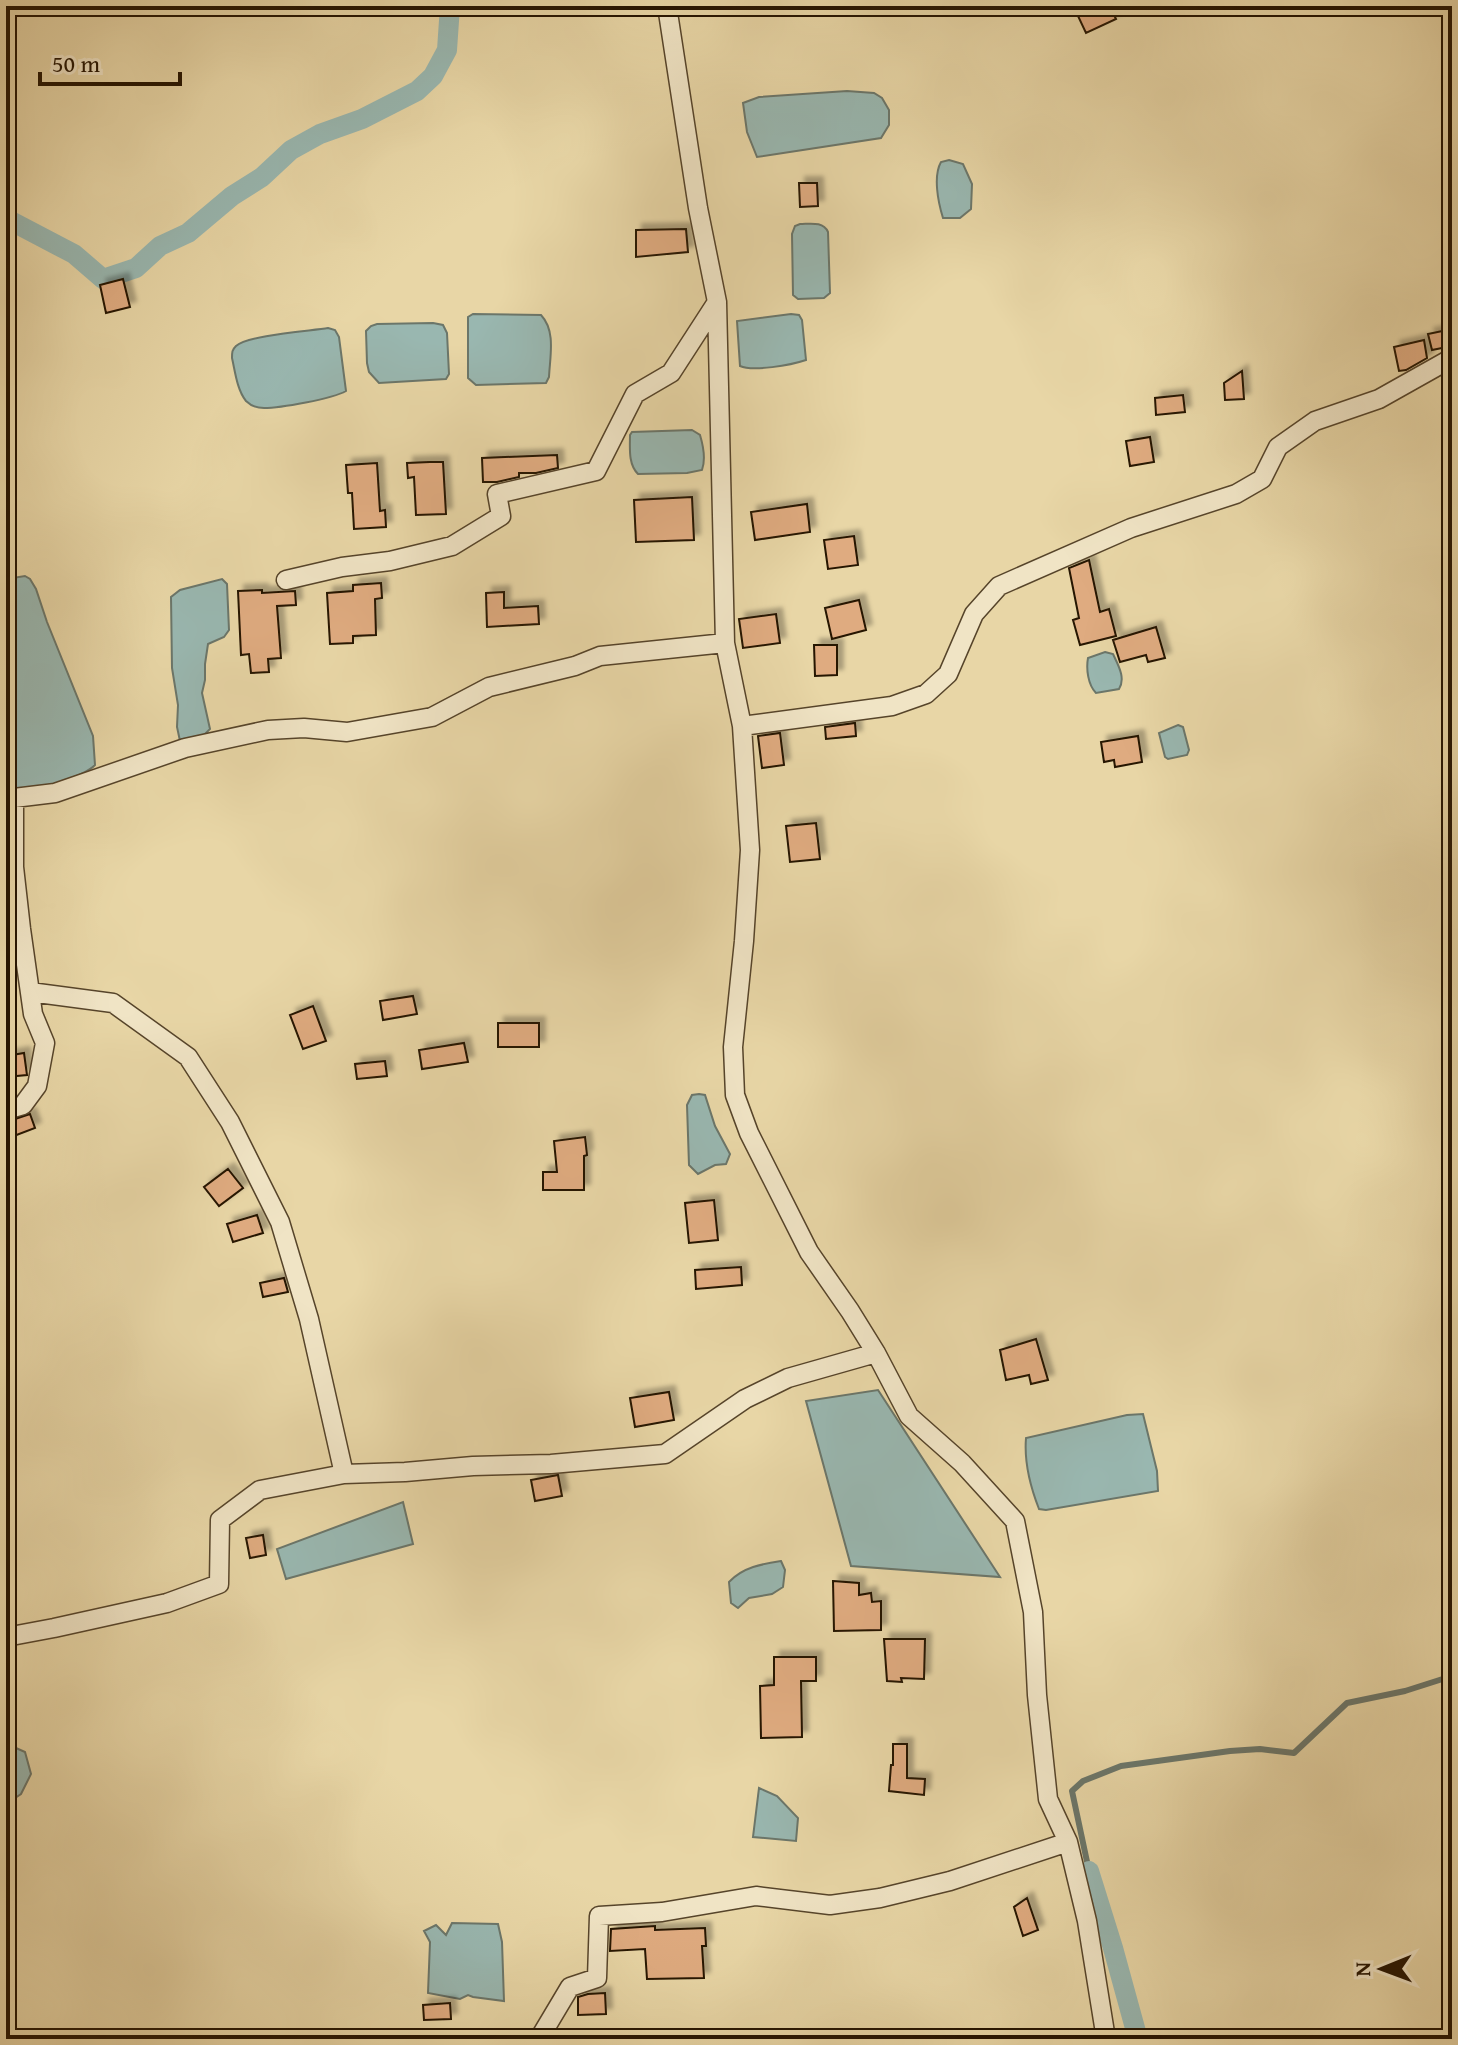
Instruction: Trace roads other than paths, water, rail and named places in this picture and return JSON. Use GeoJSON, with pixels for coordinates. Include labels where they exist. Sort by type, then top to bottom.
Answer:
{"type":"FeatureCollection","features":[{"type":"Feature","properties":{"kind":"street"},"geometry":{"type":"LineString","coordinates":[[667,6],[698,208],[717,302],[725,643],[742,726],[750,850],[733,1047],[735,1095],[749,1133],[809,1252],[876,1353],[909,1416],[962,1463],[1015,1521],[1033,1612],[1037,1695],[1048,1799],[1068,1842],[1087,1921],[1106,2039]]}},
{"type":"Feature","properties":{"kind":"street"},"geometry":{"type":"LineString","coordinates":[[286,580],[452,546],[501,516],[497,494],[596,471],[635,394],[671,373],[717,302]]}},
{"type":"Feature","properties":{"kind":"street"},"geometry":{"type":"LineString","coordinates":[[742,726],[892,706],[926,694],[948,674],[974,614],[999,586],[1131,528],[1236,494],[1262,479],[1278,447],[1315,421],[1379,399],[1452,358]]}},
{"type":"Feature","properties":{"kind":"street"},"geometry":{"type":"LineString","coordinates":[[6,1110],[23,1105],[37,1086],[45,1043],[33,1014],[14,867],[10,798],[55,793],[185,748],[268,730],[304,728],[347,732],[432,717],[489,687],[575,666],[600,656],[725,643]]}},
{"type":"Feature","properties":{"kind":"street"},"geometry":{"type":"LineString","coordinates":[[30,992],[113,1003],[188,1057],[230,1122],[280,1222],[309,1319],[344,1474]]}},
{"type":"Feature","properties":{"kind":"street"},"geometry":{"type":"LineString","coordinates":[[6,1637],[167,1603],[219,1584],[220,1520],[260,1490],[344,1474],[551,1464],[665,1454],[745,1399],[788,1378],[876,1353]]}},
{"type":"Feature","properties":{"kind":"street"},"geometry":{"type":"LineString","coordinates":[[539,2039],[570,1987],[597,1978],[599,1916],[662,1912],[756,1896],[830,1905],[880,1898],[950,1881],[1068,1842]]}},
{"type":"Feature","properties":{"kind":"water"},"geometry":{"type":"Polygon","coordinates":[[[847,91],[874,93],[882,98],[889,110],[889,125],[881,138],[757,157],[747,132],[743,103],[759,97],[847,91]]]}},
{"type":"Feature","properties":{"kind":"water"},"geometry":{"type":"Polygon","coordinates":[[[949,160],[963,164],[972,184],[971,209],[960,218],[943,218],[939,204],[939,168],[941,162],[949,160]]]}},
{"type":"Feature","properties":{"kind":"water"},"geometry":{"type":"Polygon","coordinates":[[[820,225],[828,232],[830,293],[824,298],[798,299],[793,295],[792,234],[795,226],[820,225]]]}},
{"type":"Feature","properties":{"kind":"water"},"geometry":{"type":"Polygon","coordinates":[[[473,314],[541,315],[549,328],[551,344],[546,383],[476,385],[468,378],[468,317],[473,314]]]}},
{"type":"Feature","properties":{"kind":"water"},"geometry":{"type":"Polygon","coordinates":[[[799,315],[802,320],[806,360],[763,368],[740,366],[737,321],[799,315]]]}},
{"type":"Feature","properties":{"kind":"water"},"geometry":{"type":"Polygon","coordinates":[[[377,324],[443,325],[447,333],[449,374],[446,379],[379,383],[369,372],[366,331],[377,324]]]}},
{"type":"Feature","properties":{"kind":"water"},"geometry":{"type":"Polygon","coordinates":[[[328,328],[335,330],[339,337],[346,391],[318,400],[272,408],[257,407],[246,401],[238,386],[232,358],[236,346],[266,336],[328,328]]]}},
{"type":"Feature","properties":{"kind":"water"},"geometry":{"type":"Polygon","coordinates":[[[692,430],[701,439],[704,457],[702,470],[638,474],[630,456],[632,432],[692,430]]]}},
{"type":"Feature","properties":{"kind":"water"},"geometry":{"type":"Polygon","coordinates":[[[25,576],[36,589],[93,736],[95,765],[56,784],[13,794],[6,789],[6,579],[25,576]]]}},
{"type":"Feature","properties":{"kind":"water"},"geometry":{"type":"Polygon","coordinates":[[[222,579],[227,584],[229,630],[224,637],[208,644],[202,693],[210,729],[202,737],[180,741],[172,668],[171,597],[180,590],[222,579]]]}},
{"type":"Feature","properties":{"kind":"water"},"geometry":{"type":"Polygon","coordinates":[[[1105,652],[1113,654],[1121,685],[1119,689],[1096,693],[1088,677],[1088,658],[1105,652]]]}},
{"type":"Feature","properties":{"kind":"water"},"geometry":{"type":"Polygon","coordinates":[[[1178,725],[1183,727],[1189,750],[1187,755],[1168,759],[1159,733],[1178,725]]]}},
{"type":"Feature","properties":{"kind":"water"},"geometry":{"type":"Polygon","coordinates":[[[692,1095],[705,1095],[715,1126],[730,1154],[726,1164],[715,1165],[698,1174],[689,1165],[687,1105],[692,1095]]]}},
{"type":"Feature","properties":{"kind":"water"},"geometry":{"type":"Polygon","coordinates":[[[878,1390],[1000,1577],[851,1566],[806,1401],[878,1390]]]}},
{"type":"Feature","properties":{"kind":"water"},"geometry":{"type":"Polygon","coordinates":[[[1143,1414],[1157,1471],[1158,1491],[1039,1509],[1028,1474],[1026,1438],[1143,1414]]]}},
{"type":"Feature","properties":{"kind":"water"},"geometry":{"type":"Polygon","coordinates":[[[403,1502],[413,1544],[286,1579],[277,1549],[403,1502]]]}},
{"type":"Feature","properties":{"kind":"water"},"geometry":{"type":"Polygon","coordinates":[[[781,1561],[785,1570],[783,1587],[772,1594],[749,1598],[738,1608],[731,1603],[729,1582],[734,1577],[753,1567],[781,1561]]]}},
{"type":"Feature","properties":{"kind":"water"},"geometry":{"type":"Polygon","coordinates":[[[16,1748],[25,1752],[31,1774],[21,1794],[6,1804],[6,1751],[16,1748]]]}},
{"type":"Feature","properties":{"kind":"water"},"geometry":{"type":"Polygon","coordinates":[[[759,1788],[777,1796],[798,1818],[796,1841],[753,1837],[759,1788]]]}},
{"type":"Feature","properties":{"kind":"water"},"geometry":{"type":"Polygon","coordinates":[[[452,1923],[498,1924],[502,1942],[504,2001],[468,1995],[460,1999],[428,1993],[430,1942],[424,1931],[436,1925],[446,1935],[452,1923]]]}},
{"type":"Feature","properties":{"kind":"waterway"},"geometry":{"type":"LineString","coordinates":[[6,223],[11,221],[74,254],[103,279],[136,268],[160,246],[188,233],[232,196],[262,177],[291,150],[417,91],[433,76],[447,50],[450,6]]}},
{"type":"Feature","properties":{"kind":"waterway"},"geometry":{"type":"LineString","coordinates":[[1089,1871],[1072,1791],[1083,1781],[1121,1766],[1230,1751],[1260,1749],[1294,1753],[1347,1703],[1405,1691],[1452,1676]]}},
{"type":"Feature","properties":{"kind":"waterway"},"geometry":{"type":"LineString","coordinates":[[1089,1871],[1138,2039]]}}]}
